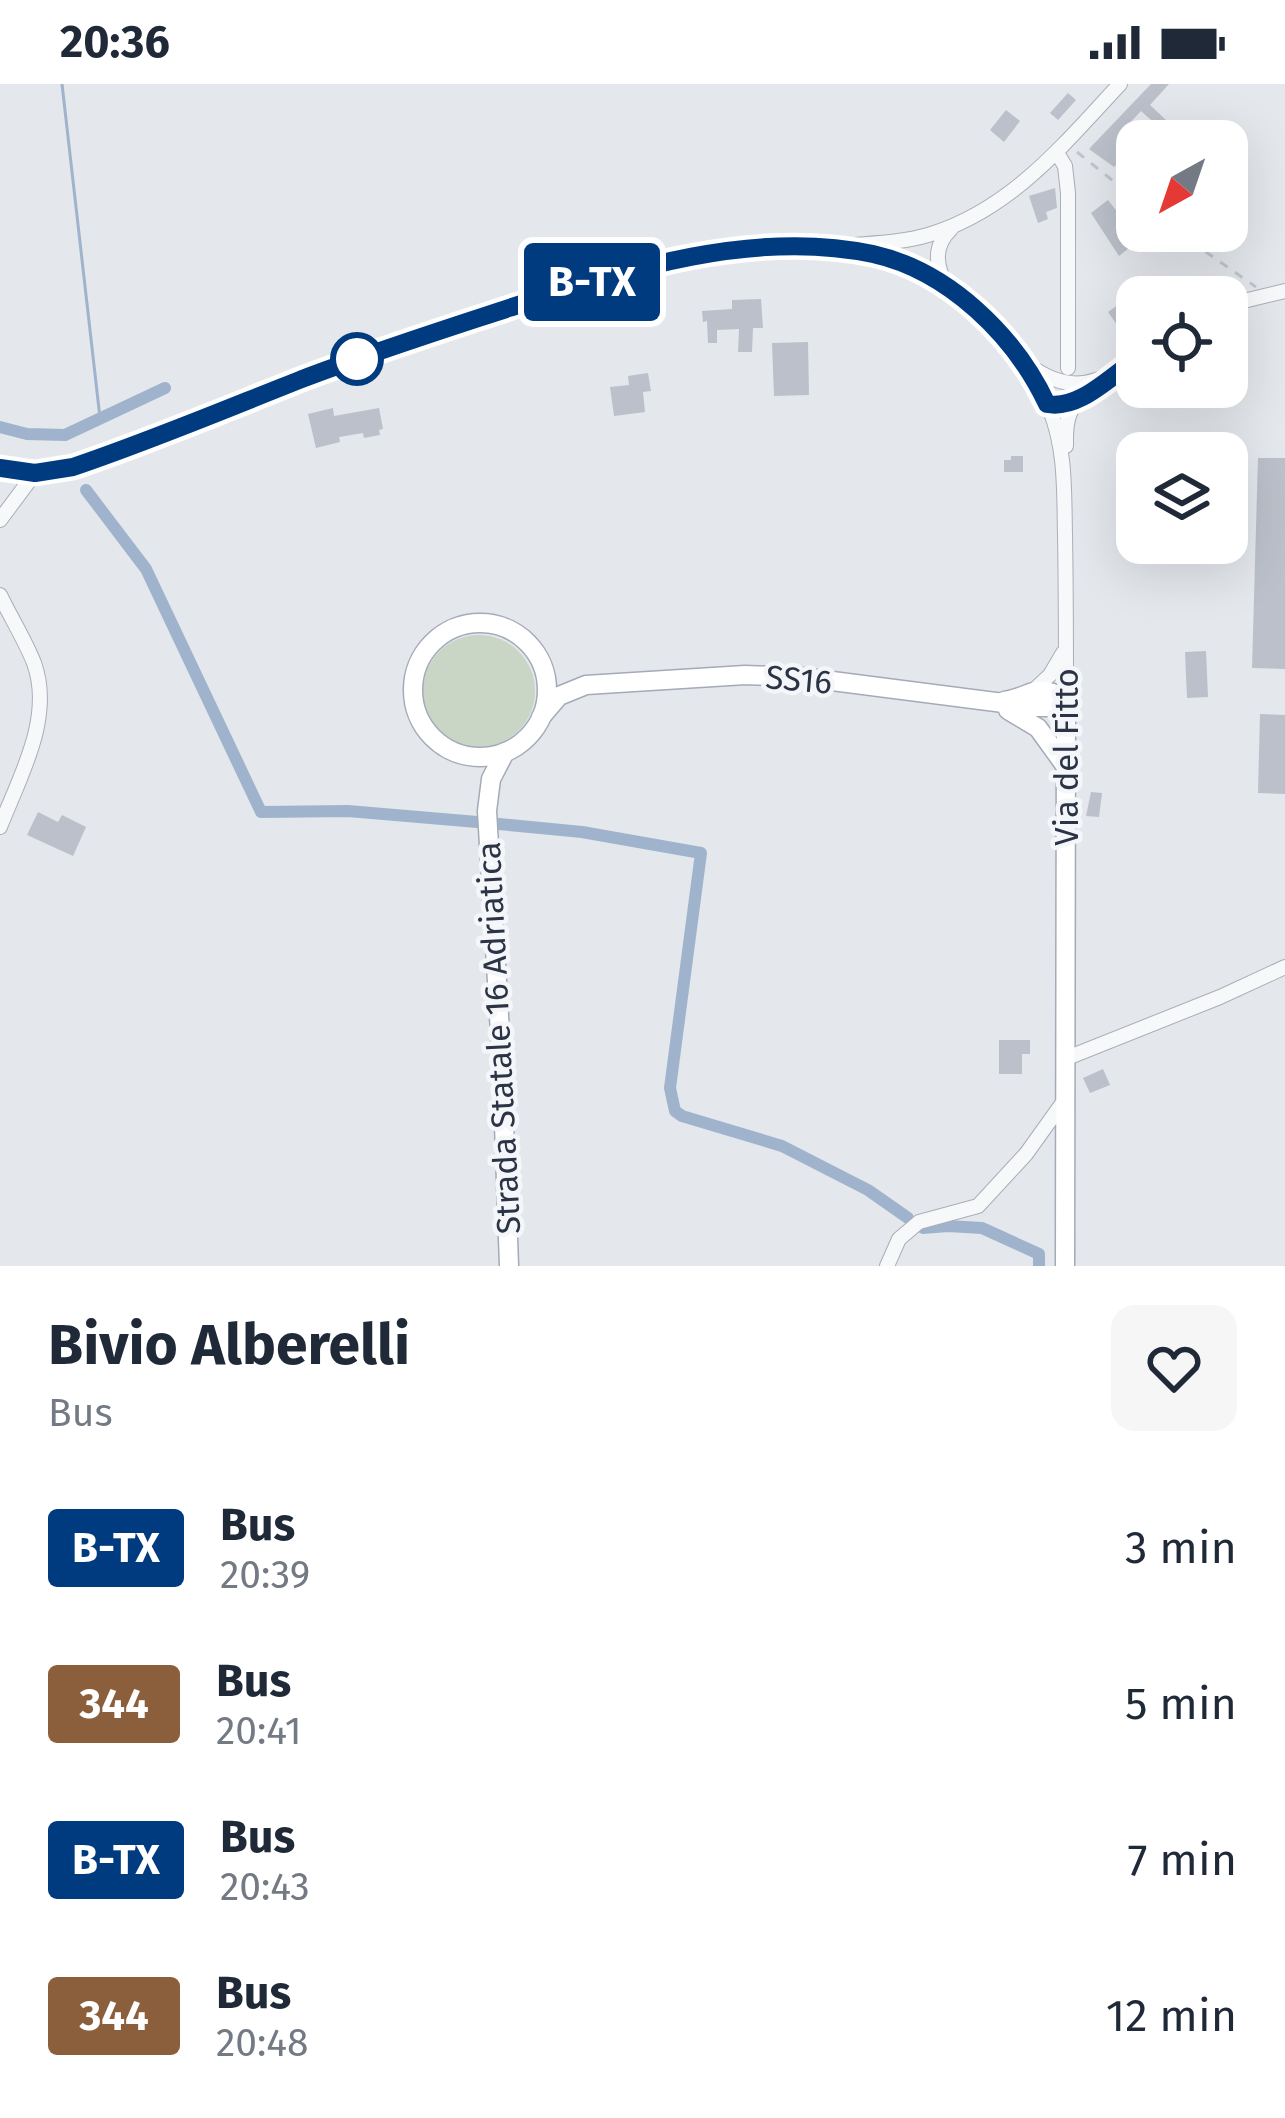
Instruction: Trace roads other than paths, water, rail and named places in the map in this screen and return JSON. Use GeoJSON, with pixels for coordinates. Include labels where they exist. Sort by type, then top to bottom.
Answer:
{"type":"FeatureCollection","features":[{"type":"Feature","properties":{"kind":"main road","name":"Strada Statale 16 Adriatica"},"geometry":{"type":"LineString","coordinates":[[488,811],[479,780],[467,761],[427,730],[416,708],[416,670],[436,639],[470,623],[495,624],[518,634],[542,664]]}},
{"type":"Feature","properties":{"kind":"main road"},"geometry":{"type":"LineString","coordinates":[[458,753],[505,752],[526,738],[542,717],[547,696],[542,664]]}},
{"type":"Feature","properties":{"kind":"main road","name":"SS16"},"geometry":{"type":"LineString","coordinates":[[542,664],[570,679],[609,682],[760,675],[1035,707],[1066,699]]}},
{"type":"Feature","properties":{"kind":"main road","name":"SS16"},"geometry":{"type":"LineString","coordinates":[[542,717],[566,692],[609,682]]}},
{"type":"Feature","properties":{"kind":"main road"},"geometry":{"type":"LineString","coordinates":[[1035,689],[1066,699]]}},
{"type":"Feature","properties":{"kind":"main road","name":"SS16"},"geometry":{"type":"LineString","coordinates":[[987,701],[1014,699],[1035,689]]}},
{"type":"Feature","properties":{"kind":"main road","name":"Via del Fitto"},"geometry":{"type":"LineString","coordinates":[[1065,1266],[1066,699]]}},
{"type":"Feature","properties":{"kind":"main road","name":"SS16"},"geometry":{"type":"LineString","coordinates":[[987,701],[1038,728],[1066,768]]}},
{"type":"Feature","properties":{"kind":"main road","name":"Strada Statale 16 Adriatica"},"geometry":{"type":"LineString","coordinates":[[505,752],[494,770],[488,811],[509,1266]]}},
{"type":"Feature","properties":{"kind":"street"},"geometry":{"type":"LineString","coordinates":[[0,467],[54,472],[90,461],[305,378],[661,262],[730,251],[923,236],[1013,193],[1120,84]]}},
{"type":"Feature","properties":{"kind":"street"},"geometry":{"type":"LineString","coordinates":[[1061,148],[1068,193],[1068,376],[1047,404],[1078,400],[1116,372]]}},
{"type":"Feature","properties":{"kind":"street"},"geometry":{"type":"LineString","coordinates":[[948,289],[938,255],[942,238],[958,223]]}},
{"type":"Feature","properties":{"kind":"street"},"geometry":{"type":"LineString","coordinates":[[915,271],[914,248],[923,236]]}},
{"type":"Feature","properties":{"kind":"street","name":"Via del Fitto"},"geometry":{"type":"LineString","coordinates":[[818,247],[870,254],[948,289],[994,327],[1021,359],[1047,404],[1064,465],[1066,699]]}},
{"type":"Feature","properties":{"kind":"street"},"geometry":{"type":"LineString","coordinates":[[915,271],[938,255]]}},
{"type":"Feature","properties":{"kind":"street"},"geometry":{"type":"LineString","coordinates":[[1248,299],[1285,291]]}},
{"type":"Feature","properties":{"kind":"street"},"geometry":{"type":"LineString","coordinates":[[1021,359],[1045,376],[1097,382],[1116,372]]}},
{"type":"Feature","properties":{"kind":"street"},"geometry":{"type":"LineString","coordinates":[[1064,465],[1068,415],[1078,400]]}},
{"type":"Feature","properties":{"kind":"street"},"geometry":{"type":"LineString","coordinates":[[0,520],[35,473]]}},
{"type":"Feature","properties":{"kind":"street"},"geometry":{"type":"LineString","coordinates":[[0,595],[35,667],[40,689],[32,744],[0,827]]}},
{"type":"Feature","properties":{"kind":"street"},"geometry":{"type":"LineString","coordinates":[[1035,689],[1066,648]]}},
{"type":"Feature","properties":{"kind":"street"},"geometry":{"type":"LineString","coordinates":[[1066,1058],[1220,998],[1285,967]]}},
{"type":"Feature","properties":{"kind":"street"},"geometry":{"type":"LineString","coordinates":[[887,1266],[899,1238],[920,1222],[978,1206],[1026,1154],[1065,1100]]}},
{"type":"Feature","properties":{"kind":"waterway"},"geometry":{"type":"LineString","coordinates":[[62,84],[100,418]]}},
{"type":"Feature","properties":{"kind":"waterway"},"geometry":{"type":"LineString","coordinates":[[0,427],[27,434],[65,435],[165,388]]}},
{"type":"Feature","properties":{"kind":"waterway"},"geometry":{"type":"LineString","coordinates":[[86,490],[146,569],[261,812],[348,811],[477,822]]}},
{"type":"Feature","properties":{"kind":"waterway"},"geometry":{"type":"LineString","coordinates":[[499,824],[582,832],[701,853],[670,1088],[675,1111],[782,1146],[868,1190],[908,1218]]}},
{"type":"Feature","properties":{"kind":"waterway"},"geometry":{"type":"LineString","coordinates":[[923,1228],[982,1228],[1039,1254],[1039,1266]]}}]}
